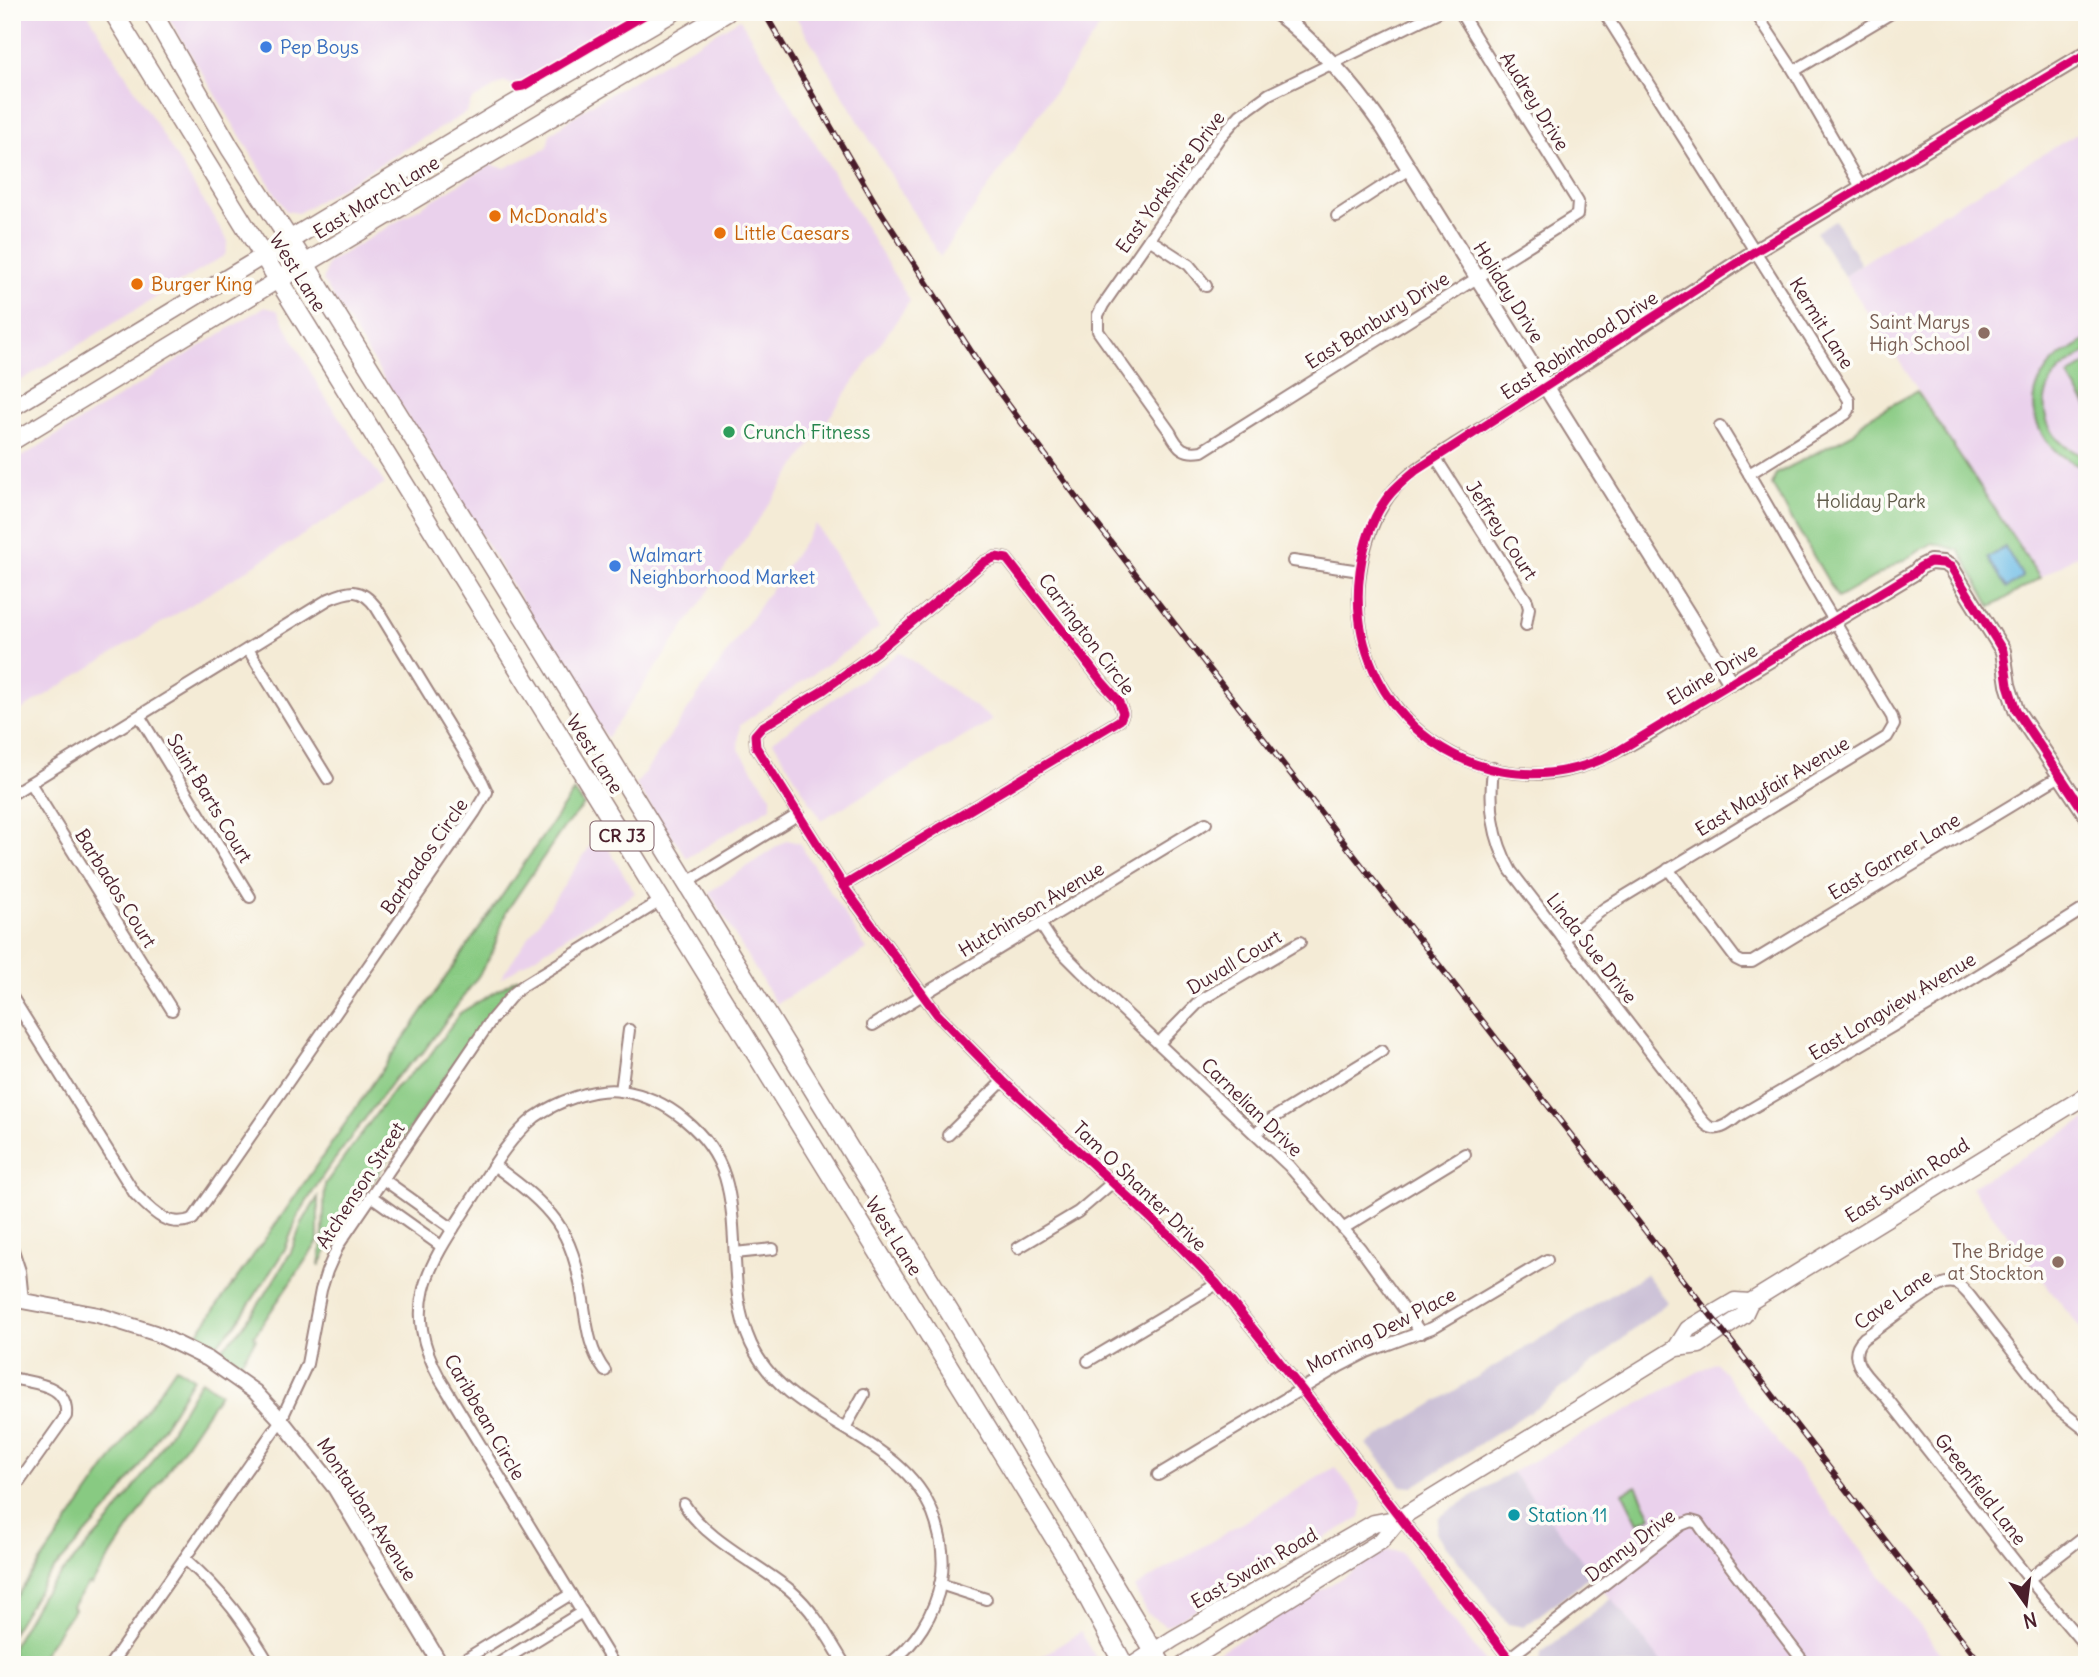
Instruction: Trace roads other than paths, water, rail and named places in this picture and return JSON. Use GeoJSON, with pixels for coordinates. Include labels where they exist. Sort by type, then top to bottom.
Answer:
{"type":"FeatureCollection","features":[{"type":"Feature","properties":{"kind":"main road","name":"West Lane"},"geometry":{"type":"LineString","coordinates":[[113,12],[663,900],[1066,1558],[1124,1665]]}},
{"type":"Feature","properties":{"kind":"main road","name":"West Lane"},"geometry":{"type":"LineString","coordinates":[[152,12],[230,148],[305,264],[686,883],[1001,1396],[1158,1658]]}},
{"type":"Feature","properties":{"kind":"main road","name":"East March Lane"},"geometry":{"type":"LineString","coordinates":[[12,408],[526,97],[673,12]]}},
{"type":"Feature","properties":{"kind":"main road","name":"East March Lane"},"geometry":{"type":"LineString","coordinates":[[12,442],[727,12]]}},
{"type":"Feature","properties":{"kind":"main road","name":"East Swain Road"},"geometry":{"type":"LineString","coordinates":[[1182,1665],[1381,1541],[1400,1518],[1676,1348],[1699,1345],[1744,1315],[1750,1302],[2087,1095]]}},
{"type":"Feature","properties":{"kind":"main road","name":"East Swain Road"},"geometry":{"type":"LineString","coordinates":[[1133,1665],[1158,1658],[1374,1523],[1400,1518]]}},
{"type":"Feature","properties":{"kind":"street","name":"Holiday Drive"},"geometry":{"type":"LineString","coordinates":[[1276,12],[1306,37],[1367,103],[1731,684]]}},
{"type":"Feature","properties":{"kind":"street","name":"East Yorkshire Drive"},"geometry":{"type":"LineString","coordinates":[[1188,452],[1177,446],[1170,432],[1105,341],[1097,327],[1098,314],[1220,137],[1240,115],[1269,94],[1438,12]]}},
{"type":"Feature","properties":{"kind":"street","name":"Audrey Drive"},"geometry":{"type":"LineString","coordinates":[[1460,12],[1578,202],[1578,208]]}},
{"type":"Feature","properties":{"kind":"street","name":"Kermit Lane"},"geometry":{"type":"LineString","coordinates":[[1604,12],[1847,397],[1849,410],[1749,474]]}},
{"type":"Feature","properties":{"kind":"street"},"geometry":{"type":"LineString","coordinates":[[1755,12],[1794,71],[1861,187]]}},
{"type":"Feature","properties":{"kind":"street"},"geometry":{"type":"LineString","coordinates":[[1794,71],[1893,12]]}},
{"type":"Feature","properties":{"kind":"street","name":"East Robinhood Drive"},"geometry":{"type":"LineString","coordinates":[[1493,768],[1470,762],[1441,748],[1414,728],[1392,702],[1373,670],[1363,639],[1357,594],[1363,550],[1370,530],[1391,493],[1435,457],[1754,252],[2087,53]]}},
{"type":"Feature","properties":{"kind":"street"},"geometry":{"type":"LineString","coordinates":[[1337,216],[1409,169]]}},
{"type":"Feature","properties":{"kind":"street","name":"East Banbury Drive"},"geometry":{"type":"LineString","coordinates":[[1188,452],[1202,451],[1573,219],[1578,208]]}},
{"type":"Feature","properties":{"kind":"street"},"geometry":{"type":"LineString","coordinates":[[1149,239],[1189,265],[1206,286]]}},
{"type":"Feature","properties":{"kind":"street"},"geometry":{"type":"LineString","coordinates":[[1720,426],[1834,621]]}},
{"type":"Feature","properties":{"kind":"street","name":"Jeffrey Court"},"geometry":{"type":"LineString","coordinates":[[1435,457],[1527,601],[1529,608],[1526,625]]}},
{"type":"Feature","properties":{"kind":"street","name":"Carrington Circle"},"geometry":{"type":"LineString","coordinates":[[758,730],[822,691],[984,562],[996,557],[1011,562],[1025,584],[1122,707],[1123,713],[1118,723],[843,886]]}},
{"type":"Feature","properties":{"kind":"street"},"geometry":{"type":"LineString","coordinates":[[1293,561],[1360,572]]}},
{"type":"Feature","properties":{"kind":"street","name":"Elaine Drive"},"geometry":{"type":"LineString","coordinates":[[1493,768],[1535,774],[1552,773],[1585,766],[1615,753],[1920,567],[1936,562],[1951,567],[1958,583],[1998,642],[2006,664],[2008,685],[2016,710],[2060,776]]}},
{"type":"Feature","properties":{"kind":"street","name":"Barbados Circle"},"geometry":{"type":"LineString","coordinates":[[12,794],[345,592],[358,592],[368,596],[487,792],[193,1219],[171,1223],[151,1210],[135,1194],[12,998]]}},
{"type":"Feature","properties":{"kind":"street","name":"East Mayfair Avenue"},"geometry":{"type":"LineString","coordinates":[[1564,939],[1605,908],[1887,737],[1892,731],[1892,717],[1834,621]]}},
{"type":"Feature","properties":{"kind":"street"},"geometry":{"type":"LineString","coordinates":[[248,649],[328,779]]}},
{"type":"Feature","properties":{"kind":"street","name":"Saint Barts Court"},"geometry":{"type":"LineString","coordinates":[[140,717],[250,897]]}},
{"type":"Feature","properties":{"kind":"street","name":"Tam O Shanter Drive"},"geometry":{"type":"LineString","coordinates":[[758,730],[756,747],[843,886],[922,994],[975,1054],[1113,1182],[1217,1284],[1511,1661]]}},
{"type":"Feature","properties":{"kind":"street","name":"Linda Sue Drive"},"geometry":{"type":"LineString","coordinates":[[1493,768],[1490,809],[1499,846],[1511,871],[1704,1125],[1713,1129]]}},
{"type":"Feature","properties":{"kind":"street"},"geometry":{"type":"LineString","coordinates":[[2060,776],[2087,816]]}},
{"type":"Feature","properties":{"kind":"street","name":"East Garner Lane"},"geometry":{"type":"LineString","coordinates":[[1668,869],[1736,959],[1752,962],[2060,776]]}},
{"type":"Feature","properties":{"kind":"street","name":"Barbados Court"},"geometry":{"type":"LineString","coordinates":[[30,783],[172,1010]]}},
{"type":"Feature","properties":{"kind":"street"},"geometry":{"type":"LineString","coordinates":[[686,883],[799,814]]}},
{"type":"Feature","properties":{"kind":"street","name":"Hutchinson Avenue"},"geometry":{"type":"LineString","coordinates":[[873,1025],[1206,823]]}},
{"type":"Feature","properties":{"kind":"street","name":"Atchenson Street"},"geometry":{"type":"LineString","coordinates":[[110,1665],[281,1420],[307,1364],[327,1271],[340,1244],[492,1018],[514,993],[663,900]]}},
{"type":"Feature","properties":{"kind":"street","name":"East Longview Avenue"},"geometry":{"type":"LineString","coordinates":[[1713,1129],[1724,1128],[2087,907]]}},
{"type":"Feature","properties":{"kind":"street","name":"Carnelian Drive"},"geometry":{"type":"LineString","coordinates":[[1041,925],[1052,942],[1081,971],[1289,1166],[1344,1228],[1420,1333]]}},
{"type":"Feature","properties":{"kind":"street","name":"Duvall Court"},"geometry":{"type":"LineString","coordinates":[[1159,1043],[1201,1000],[1300,942]]}},
{"type":"Feature","properties":{"kind":"street"},"geometry":{"type":"LineString","coordinates":[[621,1091],[629,1030]]}},
{"type":"Feature","properties":{"kind":"street"},"geometry":{"type":"LineString","coordinates":[[1256,1133],[1270,1120],[1382,1051]]}},
{"type":"Feature","properties":{"kind":"street"},"geometry":{"type":"LineString","coordinates":[[948,1135],[1003,1081]]}},
{"type":"Feature","properties":{"kind":"street","name":"Caribbean Circle"},"geometry":{"type":"LineString","coordinates":[[614,1665],[440,1379],[427,1351],[421,1318],[424,1287],[434,1257],[515,1137],[547,1109],[586,1094],[621,1091],[656,1102],[685,1120],[708,1144],[720,1164],[729,1194],[743,1320],[750,1343],[760,1362],[787,1392],[886,1454],[904,1469],[925,1496],[940,1534],[942,1574],[938,1598],[918,1636],[888,1665]]}},
{"type":"Feature","properties":{"kind":"street"},"geometry":{"type":"LineString","coordinates":[[1344,1228],[1465,1154]]}},
{"type":"Feature","properties":{"kind":"street"},"geometry":{"type":"LineString","coordinates":[[495,1166],[542,1203],[556,1218],[566,1236],[580,1277],[589,1341],[594,1357],[605,1371]]}},
{"type":"Feature","properties":{"kind":"street"},"geometry":{"type":"LineString","coordinates":[[383,1179],[453,1229]]}},
{"type":"Feature","properties":{"kind":"street"},"geometry":{"type":"LineString","coordinates":[[1018,1248],[1078,1212],[1113,1182]]}},
{"type":"Feature","properties":{"kind":"street"},"geometry":{"type":"LineString","coordinates":[[371,1196],[441,1247]]}},
{"type":"Feature","properties":{"kind":"street"},"geometry":{"type":"LineString","coordinates":[[12,1247],[20,1271],[18,1300]]}},
{"type":"Feature","properties":{"kind":"street"},"geometry":{"type":"LineString","coordinates":[[735,1253],[773,1249]]}},
{"type":"Feature","properties":{"kind":"street","name":"Morning Dew Place"},"geometry":{"type":"LineString","coordinates":[[1158,1475],[1367,1352],[1420,1333],[1547,1260]]}},
{"type":"Feature","properties":{"kind":"street","name":"Cave Lane"},"geometry":{"type":"LineString","coordinates":[[1856,1348],[1864,1338],[1931,1290],[1946,1283],[1958,1284],[2055,1406],[2087,1431]]}},
{"type":"Feature","properties":{"kind":"street"},"geometry":{"type":"LineString","coordinates":[[1088,1361],[1217,1284]]}},
{"type":"Feature","properties":{"kind":"street","name":"Montauban Avenue"},"geometry":{"type":"LineString","coordinates":[[18,1300],[128,1323],[182,1345],[233,1374],[255,1392],[335,1488],[441,1665]]}},
{"type":"Feature","properties":{"kind":"street","name":"Greenfield Lane"},"geometry":{"type":"LineString","coordinates":[[1856,1348],[1855,1354],[1861,1368],[2087,1648]]}},
{"type":"Feature","properties":{"kind":"street"},"geometry":{"type":"LineString","coordinates":[[12,1378],[49,1387],[61,1394],[67,1404],[66,1416],[12,1492]]}},
{"type":"Feature","properties":{"kind":"street"},"geometry":{"type":"LineString","coordinates":[[845,1428],[864,1394]]}},
{"type":"Feature","properties":{"kind":"street"},"geometry":{"type":"LineString","coordinates":[[684,1504],[698,1523],[800,1600],[823,1629],[845,1665]]}},
{"type":"Feature","properties":{"kind":"street","name":"Danny Drive"},"geometry":{"type":"LineString","coordinates":[[1511,1661],[1681,1525],[1691,1521],[1698,1523],[1806,1665]]}},
{"type":"Feature","properties":{"kind":"street"},"geometry":{"type":"LineString","coordinates":[[2029,1579],[2087,1534]]}},
{"type":"Feature","properties":{"kind":"street"},"geometry":{"type":"LineString","coordinates":[[185,1559],[240,1615],[270,1665]]}},
{"type":"Feature","properties":{"kind":"street"},"geometry":{"type":"LineString","coordinates":[[940,1584],[986,1598]]}},
{"type":"Feature","properties":{"kind":"street"},"geometry":{"type":"LineString","coordinates":[[456,1665],[571,1594]]}},
{"type":"Feature","properties":{"kind":"street"},"geometry":{"type":"LineString","coordinates":[[496,1665],[582,1612]]}},
{"type":"Feature","properties":{"kind":"water"},"geometry":{"type":"Polygon","coordinates":[[[2005,547],[2023,577],[2007,588],[1988,558],[2005,547]]]}},
{"type":"Feature","properties":{"kind":"railway"},"geometry":{"type":"LineString","coordinates":[[764,12],[877,206],[985,373],[1083,506],[1982,1665]]}},
{"type":"Feature","properties":{"kind":"place","name":"Pep Boys"},"geometry":{"type":"Point","coordinates":[266,47]}},
{"type":"Feature","properties":{"kind":"place","name":"McDonald's"},"geometry":{"type":"Point","coordinates":[495,216]}},
{"type":"Feature","properties":{"kind":"place","name":"Little Caesars"},"geometry":{"type":"Point","coordinates":[720,233]}},
{"type":"Feature","properties":{"kind":"place","name":"Burger King"},"geometry":{"type":"Point","coordinates":[137,284]}},
{"type":"Feature","properties":{"kind":"place","name":"Saint Marys High School"},"geometry":{"type":"Point","coordinates":[1984,333]}},
{"type":"Feature","properties":{"kind":"place","name":"Crunch Fitness"},"geometry":{"type":"Point","coordinates":[729,432]}},
{"type":"Feature","properties":{"kind":"place","name":"Walmart Neighborhood Market"},"geometry":{"type":"Point","coordinates":[615,566]}},
{"type":"Feature","properties":{"kind":"place","name":"The Bridge at Stockton"},"geometry":{"type":"Point","coordinates":[2058,1262]}},
{"type":"Feature","properties":{"kind":"place","name":"Station 11"},"geometry":{"type":"Point","coordinates":[1514,1515]}},
{"type":"Feature","properties":{"kind":"park label","name":"Holiday Park"},"geometry":{"type":"Point","coordinates":[1871,501]}}]}
